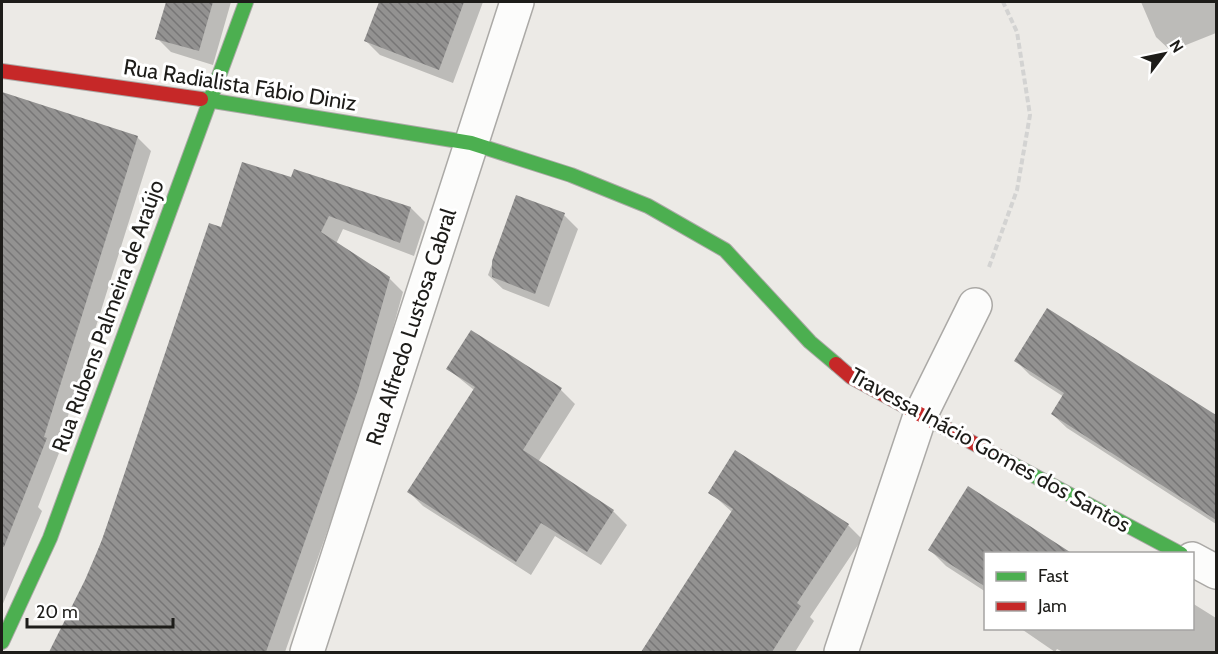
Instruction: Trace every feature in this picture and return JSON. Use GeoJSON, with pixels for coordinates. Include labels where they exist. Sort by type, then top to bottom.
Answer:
{"type":"FeatureCollection","features":[{"type":"Feature","properties":{"kind":"street","name":"Rua Rubens Palmeira de Araújo"},"geometry":{"type":"LineString","coordinates":[[2,642],[50,538],[246,2]]}},
{"type":"Feature","properties":{"kind":"street","name":"Rua Alfredo Lustosa Cabral"},"geometry":{"type":"LineString","coordinates":[[307,652],[517,2]]}},
{"type":"Feature","properties":{"kind":"street","name":"Rua Radialista Fábio Diniz"},"geometry":{"type":"LineString","coordinates":[[2,71],[210,100],[471,143]]}},
{"type":"Feature","properties":{"kind":"street","name":"Travessa Inácio Gomes dos Santos"},"geometry":{"type":"LineString","coordinates":[[471,143],[571,174],[648,206],[725,250],[810,342],[851,378],[1177,552]]}},
{"type":"Feature","properties":{"kind":"street"},"geometry":{"type":"LineString","coordinates":[[841,652],[920,416],[975,305]]}},
{"type":"Feature","properties":{"kind":"street"},"geometry":{"type":"LineString","coordinates":[[1194,560],[1216,572]]}},
{"type":"Feature","properties":{"kind":"path"},"geometry":{"type":"LineString","coordinates":[[975,305],[1017,190],[1030,115],[1017,32],[1003,2]]}},
{"type":"Feature","properties":{"kind":"building"},"geometry":{"type":"Polygon","coordinates":[[[166,2],[213,2],[199,51],[155,39],[166,2]]]}},
{"type":"Feature","properties":{"kind":"building"},"geometry":{"type":"Polygon","coordinates":[[[379,2],[464,2],[439,70],[364,41],[379,2]]]}},
{"type":"Feature","properties":{"kind":"building"},"geometry":{"type":"Polygon","coordinates":[[[2,92],[138,136],[44,437],[47,438],[4,547],[2,546],[2,92]]]}},
{"type":"Feature","properties":{"kind":"building"},"geometry":{"type":"Polygon","coordinates":[[[242,162],[291,177],[294,169],[411,207],[400,243],[329,216],[321,232],[390,277],[358,390],[266,652],[49,652],[102,540],[209,223],[221,227],[242,162]]]}},
{"type":"Feature","properties":{"kind":"building"},"geometry":{"type":"Polygon","coordinates":[[[516,195],[565,213],[535,294],[492,277],[492,261],[516,195]]]}},
{"type":"Feature","properties":{"kind":"building"},"geometry":{"type":"Polygon","coordinates":[[[1047,308],[1216,415],[1216,520],[1051,414],[1064,393],[1014,361],[1047,308]]]}},
{"type":"Feature","properties":{"kind":"building"},"geometry":{"type":"Polygon","coordinates":[[[471,330],[562,388],[523,450],[614,510],[587,552],[541,523],[516,562],[407,492],[475,387],[446,369],[471,330]]]}},
{"type":"Feature","properties":{"kind":"building"},"geometry":{"type":"Polygon","coordinates":[[[735,450],[849,524],[797,603],[801,606],[772,652],[641,652],[733,509],[708,493],[735,450]]]}},
{"type":"Feature","properties":{"kind":"building"},"geometry":{"type":"Polygon","coordinates":[[[968,486],[1070,552],[984,552],[984,586],[928,550],[968,486]]]}},
{"type":"Feature","properties":{"kind":"traffic: fast"},"geometry":{"type":"LineString","coordinates":[[2,642],[50,538],[246,2]]}},
{"type":"Feature","properties":{"kind":"traffic: fast"},"geometry":{"type":"LineString","coordinates":[[201,99],[471,143],[571,175],[648,206],[725,250],[810,342],[836,364]]}},
{"type":"Feature","properties":{"kind":"traffic: fast"},"geometry":{"type":"LineString","coordinates":[[999,457],[1177,552]]}},
{"type":"Feature","properties":{"kind":"traffic: jam"},"geometry":{"type":"LineString","coordinates":[[2,71],[201,99]]}},
{"type":"Feature","properties":{"kind":"traffic: jam"},"geometry":{"type":"LineString","coordinates":[[836,364],[851,377],[999,457]]}}]}
